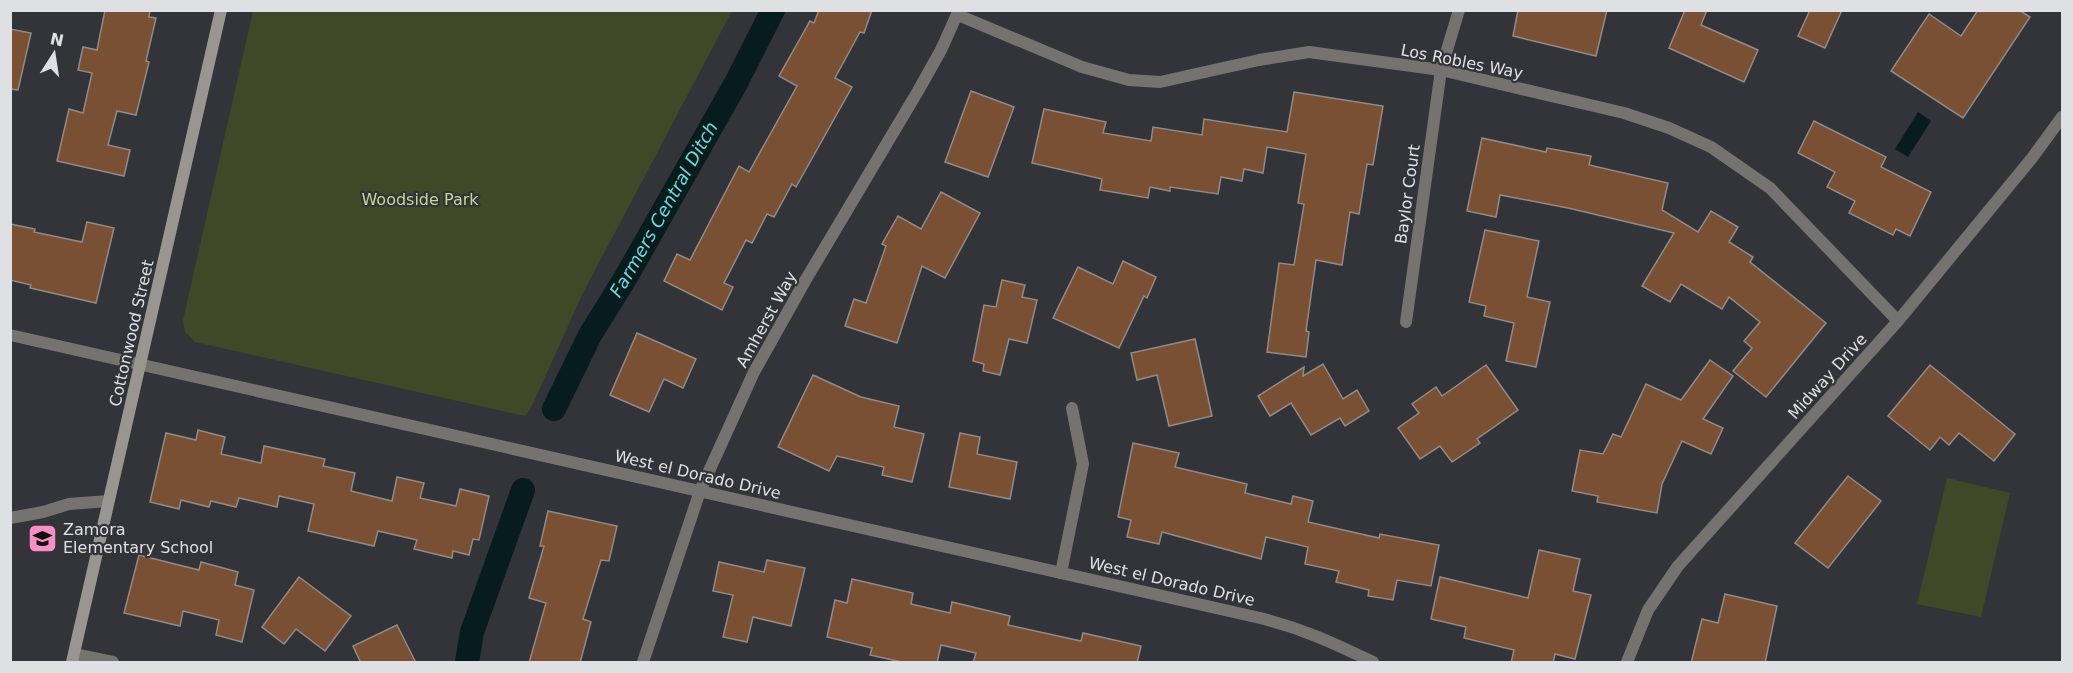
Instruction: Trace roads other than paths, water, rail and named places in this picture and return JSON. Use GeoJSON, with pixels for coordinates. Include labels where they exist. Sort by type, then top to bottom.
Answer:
{"type":"FeatureCollection","features":[{"type":"Feature","properties":{"kind":"street","name":"Cottonwood Street"},"geometry":{"type":"LineString","coordinates":[[73,658],[221,10]]}},
{"type":"Feature","properties":{"kind":"street","name":"Baylor Court"},"geometry":{"type":"LineString","coordinates":[[1406,322],[1441,70],[1458,10]]}},
{"type":"Feature","properties":{"kind":"street","name":"Los Robles Way"},"geometry":{"type":"LineString","coordinates":[[958,13],[1082,67],[1129,80],[1160,82],[1259,60],[1309,52],[1441,70],[1624,113],[1669,128],[1711,147],[1770,188],[1898,321]]}},
{"type":"Feature","properties":{"kind":"street","name":"Amherst Way"},"geometry":{"type":"LineString","coordinates":[[643,663],[700,491],[754,372],[924,81],[958,13]]}},
{"type":"Feature","properties":{"kind":"street","name":"Midway Drive"},"geometry":{"type":"LineString","coordinates":[[1627,663],[1648,610],[1678,566],[1898,321],[2032,159],[2062,117]]}},
{"type":"Feature","properties":{"kind":"street","name":"West el Dorado Drive"},"geometry":{"type":"LineString","coordinates":[[10,335],[1293,626],[1318,636],[1360,660],[1373,663]]}},
{"type":"Feature","properties":{"kind":"street"},"geometry":{"type":"LineString","coordinates":[[1062,573],[1083,464],[1072,408]]}},
{"type":"Feature","properties":{"kind":"street"},"geometry":{"type":"LineString","coordinates":[[10,518],[69,504],[108,501]]}},
{"type":"Feature","properties":{"kind":"street"},"geometry":{"type":"LineString","coordinates":[[73,658],[113,663]]}},
{"type":"Feature","properties":{"kind":"waterway","name":"Farmers Central Ditch"},"geometry":{"type":"LineString","coordinates":[[554,409],[590,335],[626,277],[736,83],[773,10]]}},
{"type":"Feature","properties":{"kind":"waterway","name":"Farmers Central Ditch"},"geometry":{"type":"LineString","coordinates":[[467,662],[472,632],[523,490]]}},
{"type":"Feature","properties":{"kind":"place","name":"Zamora Elementary School"},"geometry":{"type":"Point","coordinates":[42,538]}},
{"type":"Feature","properties":{"kind":"park label","name":"Woodside Park"},"geometry":{"type":"Point","coordinates":[420,199]}}]}
